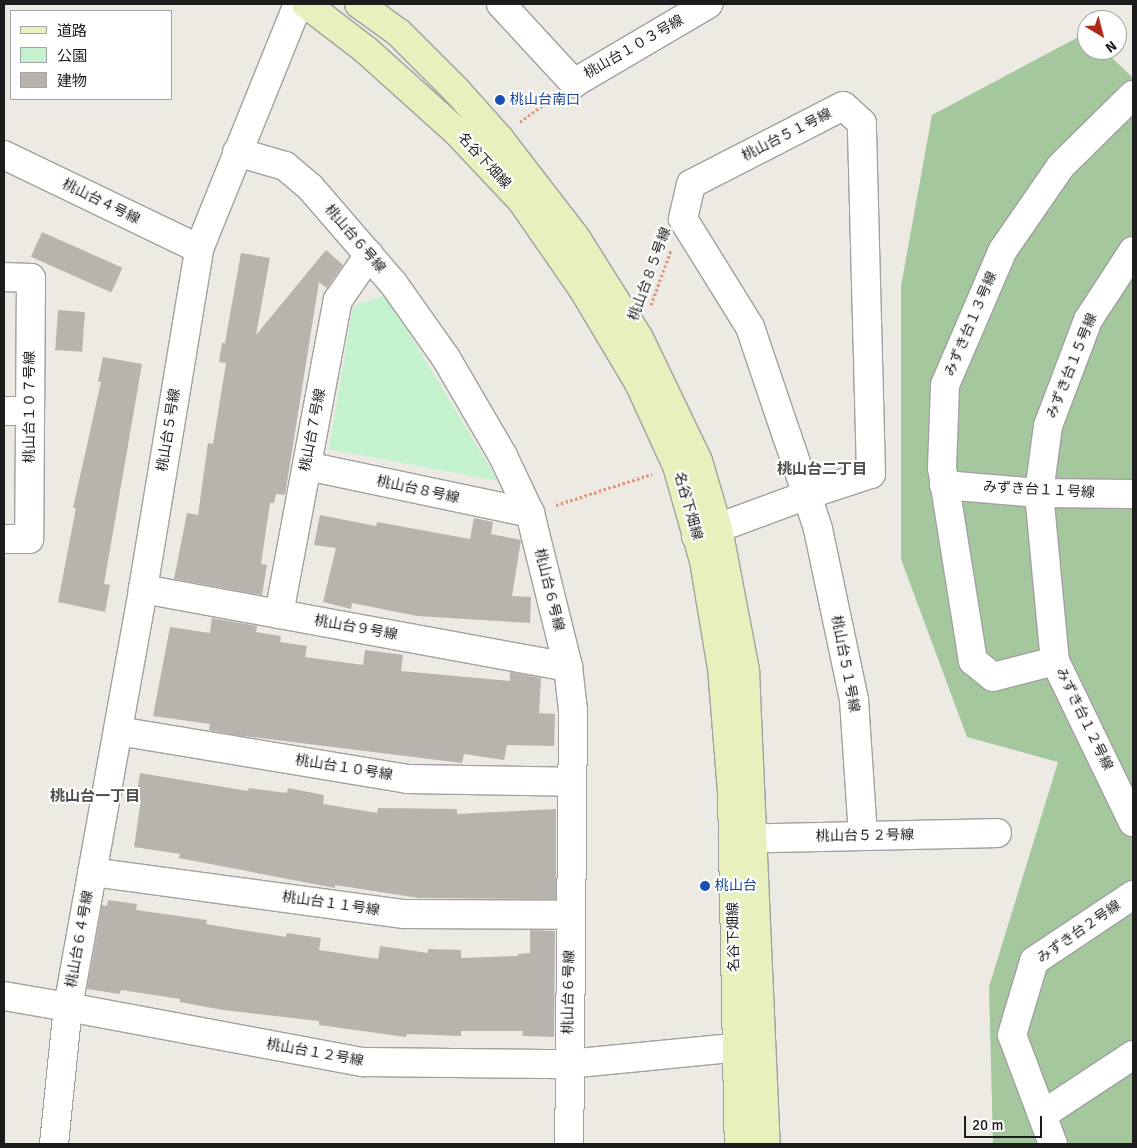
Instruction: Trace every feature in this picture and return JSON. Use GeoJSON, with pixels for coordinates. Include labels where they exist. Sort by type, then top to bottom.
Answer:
{"type":"FeatureCollection","features":[{"type":"Feature","properties":{"kind":"street","name":"桃山台５号線"},"geometry":{"type":"LineString","coordinates":[[92,872],[143,589],[199,249],[236,152],[298,4]]}},
{"type":"Feature","properties":{"kind":"street","name":"名谷下畑線"},"geometry":{"type":"LineString","coordinates":[[306,4],[366,50],[457,132],[522,201],[583,289],[639,383],[707,533]]}},
{"type":"Feature","properties":{"kind":"street","name":"名谷下畑線"},"geometry":{"type":"LineString","coordinates":[[359,4],[400,33],[498,138],[576,238],[639,338],[698,461],[707,533],[745,671],[752,783],[742,839],[749,1046],[739,1144]]}},
{"type":"Feature","properties":{"kind":"street","name":"桃山台１０３号線"},"geometry":{"type":"LineString","coordinates":[[501,4],[574,83],[708,4]]}},
{"type":"Feature","properties":{"kind":"street","name":"みずき台１３号線"},"geometry":{"type":"LineString","coordinates":[[1056,662],[993,677],[973,661],[942,468],[945,385],[1003,250],[1061,166],[1133,95]]}},
{"type":"Feature","properties":{"kind":"street","name":"桃山台５１号線"},"geometry":{"type":"LineString","coordinates":[[707,533],[806,495],[871,474],[862,123],[844,106],[691,184],[683,219],[750,328],[806,495],[818,529],[854,700],[863,836]]}},
{"type":"Feature","properties":{"kind":"street","name":"桃山台６号線"},"geometry":{"type":"LineString","coordinates":[[236,152],[285,166],[310,187],[369,255],[446,358],[503,456],[530,513],[568,667],[573,710],[568,1064],[569,1144]]}},
{"type":"Feature","properties":{"kind":"street","name":"桃山台４号線"},"geometry":{"type":"LineString","coordinates":[[4,156],[199,249]]}},
{"type":"Feature","properties":{"kind":"street","name":"みずき台１５号線"},"geometry":{"type":"LineString","coordinates":[[1039,493],[1048,426],[1088,320],[1133,251]]}},
{"type":"Feature","properties":{"kind":"street","name":"桃山台７号線"},"geometry":{"type":"LineString","coordinates":[[279,614],[338,300],[369,255]]}},
{"type":"Feature","properties":{"kind":"street","name":"桃山台１０７号線"},"geometry":{"type":"LineString","coordinates":[[4,278],[31,278],[17,411],[30,539],[4,539]]}},
{"type":"Feature","properties":{"kind":"street","name":"桃山台８号線"},"geometry":{"type":"LineString","coordinates":[[307,466],[530,513]]}},
{"type":"Feature","properties":{"kind":"street","name":"みずき台１１号線"},"geometry":{"type":"LineString","coordinates":[[944,485],[1039,493],[1133,494]]}},
{"type":"Feature","properties":{"kind":"street","name":"みずき台１２号線"},"geometry":{"type":"LineString","coordinates":[[1039,493],[1056,662],[1133,822]]}},
{"type":"Feature","properties":{"kind":"street","name":"桃山台９号線"},"geometry":{"type":"LineString","coordinates":[[143,589],[568,667]]}},
{"type":"Feature","properties":{"kind":"street","name":"桃山台１０号線"},"geometry":{"type":"LineString","coordinates":[[118,731],[408,779],[572,782]]}},
{"type":"Feature","properties":{"kind":"street","name":"桃山台５２号線"},"geometry":{"type":"LineString","coordinates":[[742,839],[997,833]]}},
{"type":"Feature","properties":{"kind":"street","name":"桃山台１１号線"},"geometry":{"type":"LineString","coordinates":[[92,872],[404,914],[570,915]]}},
{"type":"Feature","properties":{"kind":"street","name":"桃山台６４号線"},"geometry":{"type":"LineString","coordinates":[[68,1007],[92,872]]}},
{"type":"Feature","properties":{"kind":"street","name":"みずき台２号線"},"geometry":{"type":"LineString","coordinates":[[1053,1144],[1012,1035],[1034,961],[1133,894]]}},
{"type":"Feature","properties":{"kind":"street","name":"桃山台１２号線"},"geometry":{"type":"LineString","coordinates":[[4,996],[363,1062],[568,1064],[749,1046]]}},
{"type":"Feature","properties":{"kind":"street"},"geometry":{"type":"LineString","coordinates":[[54,1144],[68,1007]]}},
{"type":"Feature","properties":{"kind":"street","name":"名谷下畑線"},"geometry":{"type":"LineString","coordinates":[[749,1046],[766,1144]]}},
{"type":"Feature","properties":{"kind":"street"},"geometry":{"type":"LineString","coordinates":[[1042,1115],[1133,1055]]}},
{"type":"Feature","properties":{"kind":"path"},"geometry":{"type":"LineString","coordinates":[[498,138],[574,83]]}},
{"type":"Feature","properties":{"kind":"path","name":"桃山台８５号線"},"geometry":{"type":"LineString","coordinates":[[639,338],[683,219]]}},
{"type":"Feature","properties":{"kind":"path"},"geometry":{"type":"LineString","coordinates":[[530,513],[677,466]]}},
{"type":"Feature","properties":{"kind":"green space"},"geometry":{"type":"Polygon","coordinates":[[[1077,38],[1077,60],[1114,60],[1133,78],[1133,1144],[993,1144],[989,987],[1058,762],[967,737],[901,559],[901,286],[932,115],[1077,38]]]}},
{"type":"Feature","properties":{"kind":"green space"},"geometry":{"type":"Polygon","coordinates":[[[386,295],[498,481],[329,449],[353,306],[386,295]]]}},
{"type":"Feature","properties":{"kind":"building"},"geometry":{"type":"Polygon","coordinates":[[[42,232],[122,268],[111,292],[31,257],[42,232]]]}},
{"type":"Feature","properties":{"kind":"building"},"geometry":{"type":"Polygon","coordinates":[[[326,250],[343,265],[327,288],[319,282],[285,495],[276,494],[274,503],[270,503],[261,564],[267,565],[262,595],[174,579],[187,513],[198,515],[208,443],[213,444],[226,363],[219,362],[222,343],[225,343],[241,253],[270,258],[256,335],[326,250]]]}},
{"type":"Feature","properties":{"kind":"building"},"geometry":{"type":"Polygon","coordinates":[[[58,310],[85,312],[82,352],[55,350],[58,310]]]}},
{"type":"Feature","properties":{"kind":"building"},"geometry":{"type":"Polygon","coordinates":[[[103,357],[142,364],[104,584],[110,585],[105,612],[58,602],[76,508],[73,508],[101,382],[98,381],[103,357]]]}},
{"type":"Feature","properties":{"kind":"building"},"geometry":{"type":"Polygon","coordinates":[[[320,515],[376,526],[377,522],[470,539],[474,518],[493,522],[491,534],[521,540],[512,596],[531,597],[530,623],[417,616],[352,603],[351,609],[323,602],[336,548],[314,545],[320,515]]]}},
{"type":"Feature","properties":{"kind":"building"},"geometry":{"type":"Polygon","coordinates":[[[212,618],[257,626],[256,632],[281,636],[280,642],[307,646],[305,657],[363,665],[365,650],[403,655],[401,671],[510,681],[510,672],[541,678],[539,713],[555,714],[554,746],[507,745],[504,760],[464,754],[462,763],[235,735],[209,730],[210,724],[153,716],[170,627],[210,633],[212,618]]]}},
{"type":"Feature","properties":{"kind":"building"},"geometry":{"type":"Polygon","coordinates":[[[140,773],[248,791],[249,788],[287,793],[288,788],[324,795],[323,804],[377,813],[378,808],[457,809],[457,814],[556,809],[556,899],[419,898],[335,885],[335,888],[179,858],[180,854],[134,847],[141,799],[136,799],[140,773]]]}},
{"type":"Feature","properties":{"kind":"building"},"geometry":{"type":"Polygon","coordinates":[[[108,900],[137,904],[136,910],[207,920],[206,924],[286,937],[287,933],[321,938],[319,950],[378,959],[380,946],[428,953],[428,949],[461,950],[461,958],[518,956],[518,954],[530,953],[530,930],[555,931],[554,1037],[522,1036],[523,1031],[461,1031],[461,1036],[407,1034],[406,1037],[319,1025],[319,1021],[223,1010],[180,1002],[180,999],[121,990],[120,994],[87,989],[102,905],[107,906],[108,900]]]}},
{"type":"Feature","properties":{"kind":"place","name":"桃山台南口"},"geometry":{"type":"Point","coordinates":[500,100]}},
{"type":"Feature","properties":{"kind":"place","name":"桃山台"},"geometry":{"type":"Point","coordinates":[705,886]}},
{"type":"Feature","properties":{"kind":"district","name":"桃山台二丁目"},"geometry":{"type":"Point","coordinates":[822,470]}},
{"type":"Feature","properties":{"kind":"district","name":"桃山台一丁目"},"geometry":{"type":"Point","coordinates":[95,797]}}]}
